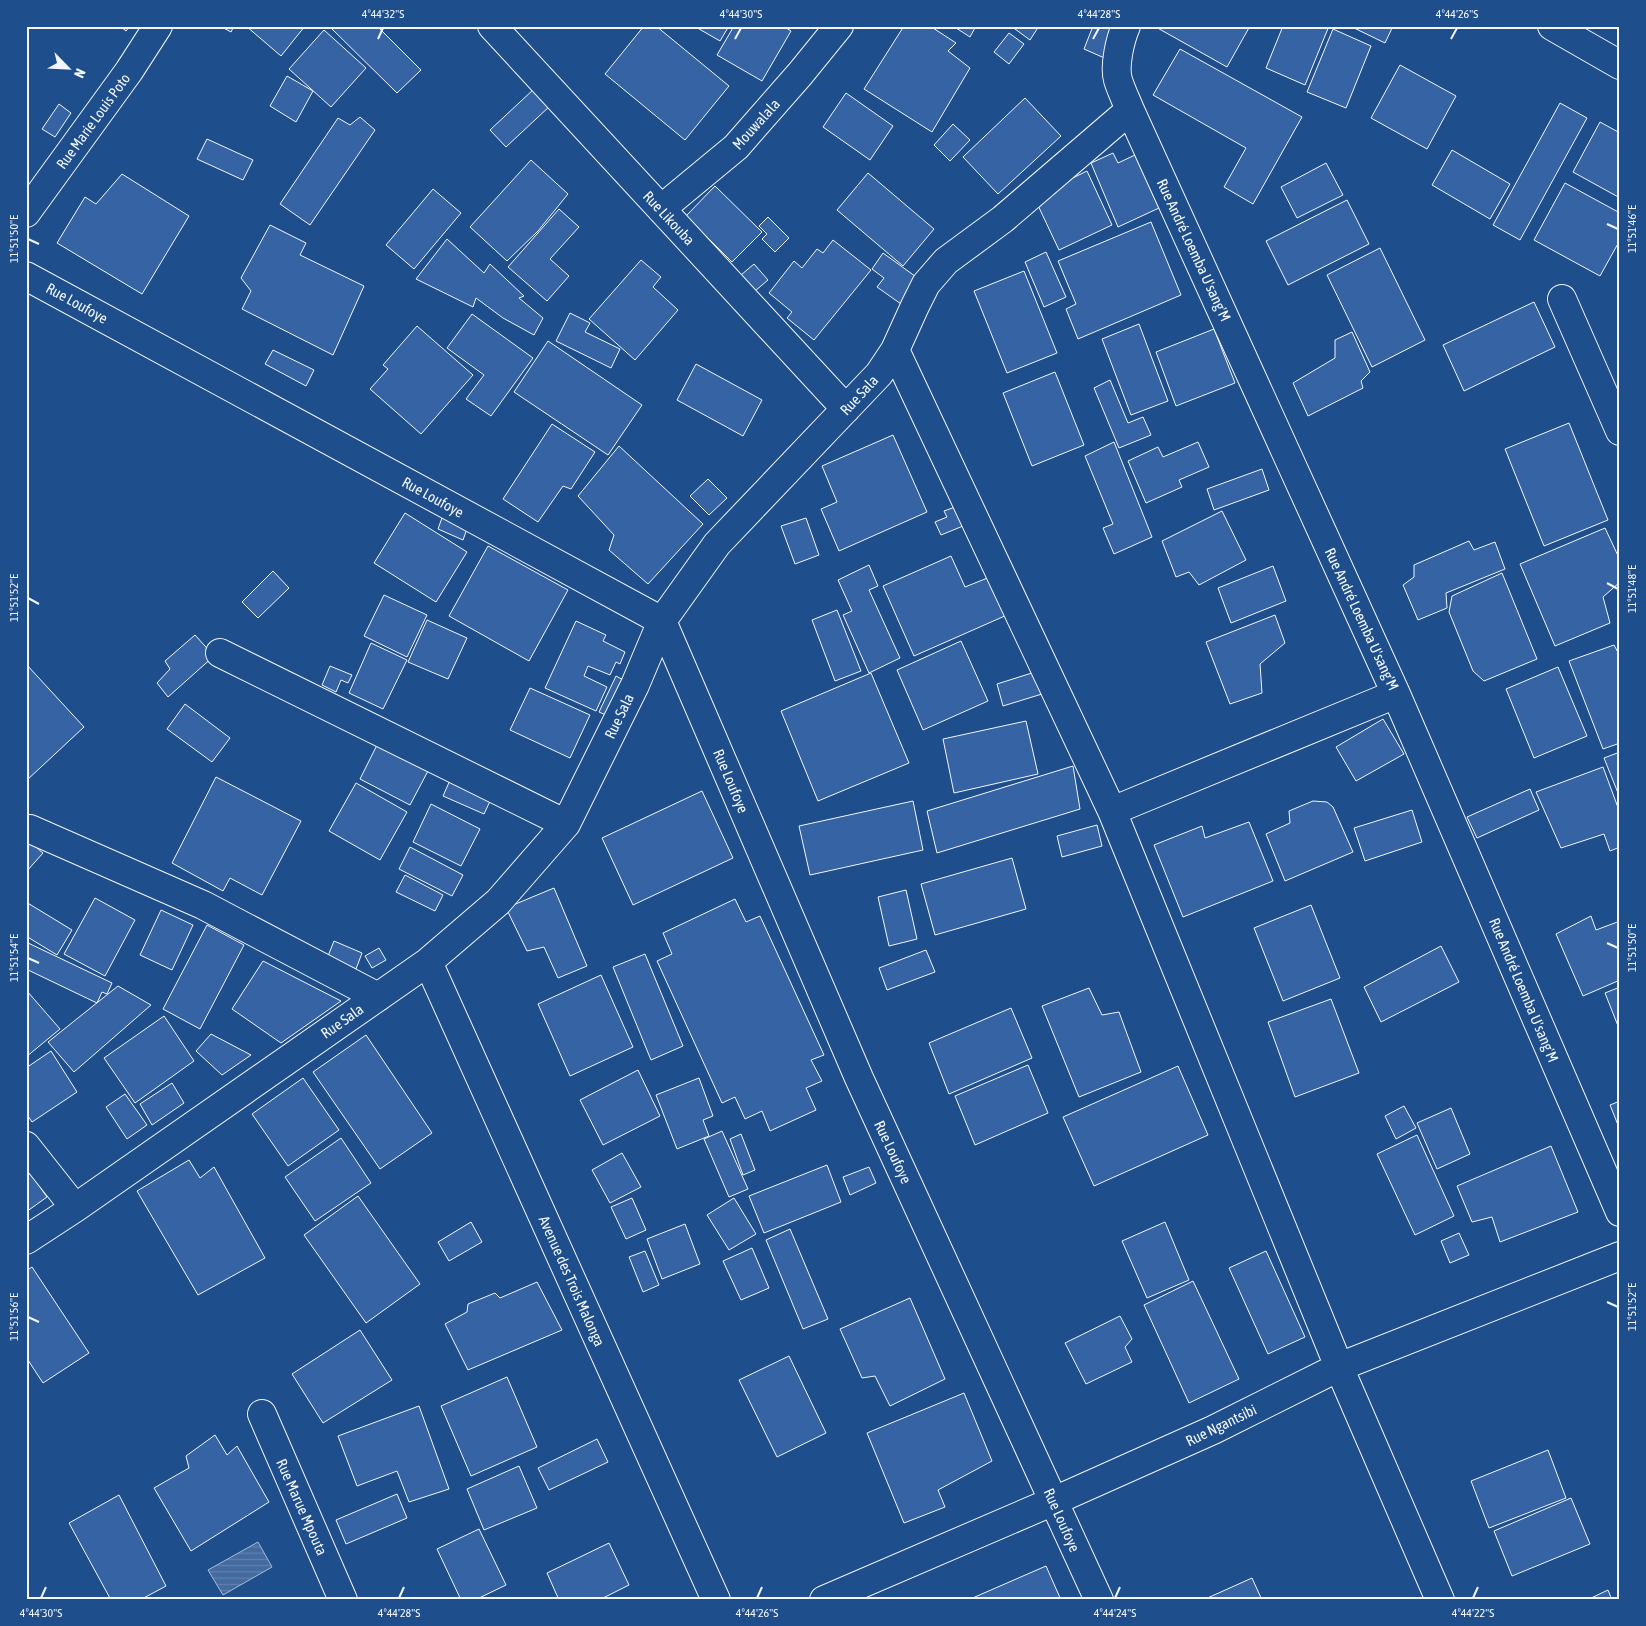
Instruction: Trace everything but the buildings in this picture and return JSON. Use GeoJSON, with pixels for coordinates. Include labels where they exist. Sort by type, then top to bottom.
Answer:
{"type":"FeatureCollection","features":[{"type":"Feature","properties":{"kind":"main road","name":"Rue Marie Louis Poto"},"geometry":{"type":"LineString","coordinates":[[26,213],[129,71],[158,26]]}},
{"type":"Feature","properties":{"kind":"main road","name":"Rue Likouba"},"geometry":{"type":"LineString","coordinates":[[492,26],[846,409]]}},
{"type":"Feature","properties":{"kind":"main road","name":"Mouwalala"},"geometry":{"type":"LineString","coordinates":[[661,209],[736,147],[839,26]]}},
{"type":"Feature","properties":{"kind":"main road","name":"Rue André Loemba U'sang'M"},"geometry":{"type":"LineString","coordinates":[[1126,26],[1122,36],[1117,78],[1130,110],[1396,694],[1620,1212]]}},
{"type":"Feature","properties":{"kind":"main road"},"geometry":{"type":"LineString","coordinates":[[1552,26],[1620,65]]}},
{"type":"Feature","properties":{"kind":"main road","name":"Rue Sala"},"geometry":{"type":"LineString","coordinates":[[26,1240],[75,1208],[428,962],[498,902],[566,824],[634,685],[662,621],[717,544],[879,374],[895,350],[926,284],[946,261],[1003,219],[1130,110]]}},
{"type":"Feature","properties":{"kind":"main road","name":"Rue Loufoye"},"geometry":{"type":"LineString","coordinates":[[26,276],[662,621],[860,1078],[1099,1600]]}},
{"type":"Feature","properties":{"kind":"main road"},"geometry":{"type":"LineString","coordinates":[[1562,299],[1620,431]]}},
{"type":"Feature","properties":{"kind":"main road"},"geometry":{"type":"LineString","coordinates":[[895,350],[1112,811],[1339,1367],[1440,1600]]}},
{"type":"Feature","properties":{"kind":"main road"},"geometry":{"type":"LineString","coordinates":[[220,653],[566,824]]}},
{"type":"Feature","properties":{"kind":"main road"},"geometry":{"type":"LineString","coordinates":[[1112,811],[1396,694]]}},
{"type":"Feature","properties":{"kind":"main road"},"geometry":{"type":"LineString","coordinates":[[30,829],[203,905],[378,997]]}},
{"type":"Feature","properties":{"kind":"main road","name":"Avenue des Trois Malonga"},"geometry":{"type":"LineString","coordinates":[[428,962],[716,1600]]}},
{"type":"Feature","properties":{"kind":"main road"},"geometry":{"type":"LineString","coordinates":[[26,1146],[75,1208]]}},
{"type":"Feature","properties":{"kind":"main road","name":"Rue Ngantsibi"},"geometry":{"type":"LineString","coordinates":[[824,1600],[1213,1430],[1339,1367],[1620,1256]]}},
{"type":"Feature","properties":{"kind":"main road","name":"Rue Marue Mpouta"},"geometry":{"type":"LineString","coordinates":[[262,1414],[343,1600]]}},
{"type":"Feature","properties":{"kind":"water"},"geometry":{"type":"Polygon","coordinates":[[[258,1542],[272,1567],[223,1595],[208,1570],[258,1542]]]}}]}
